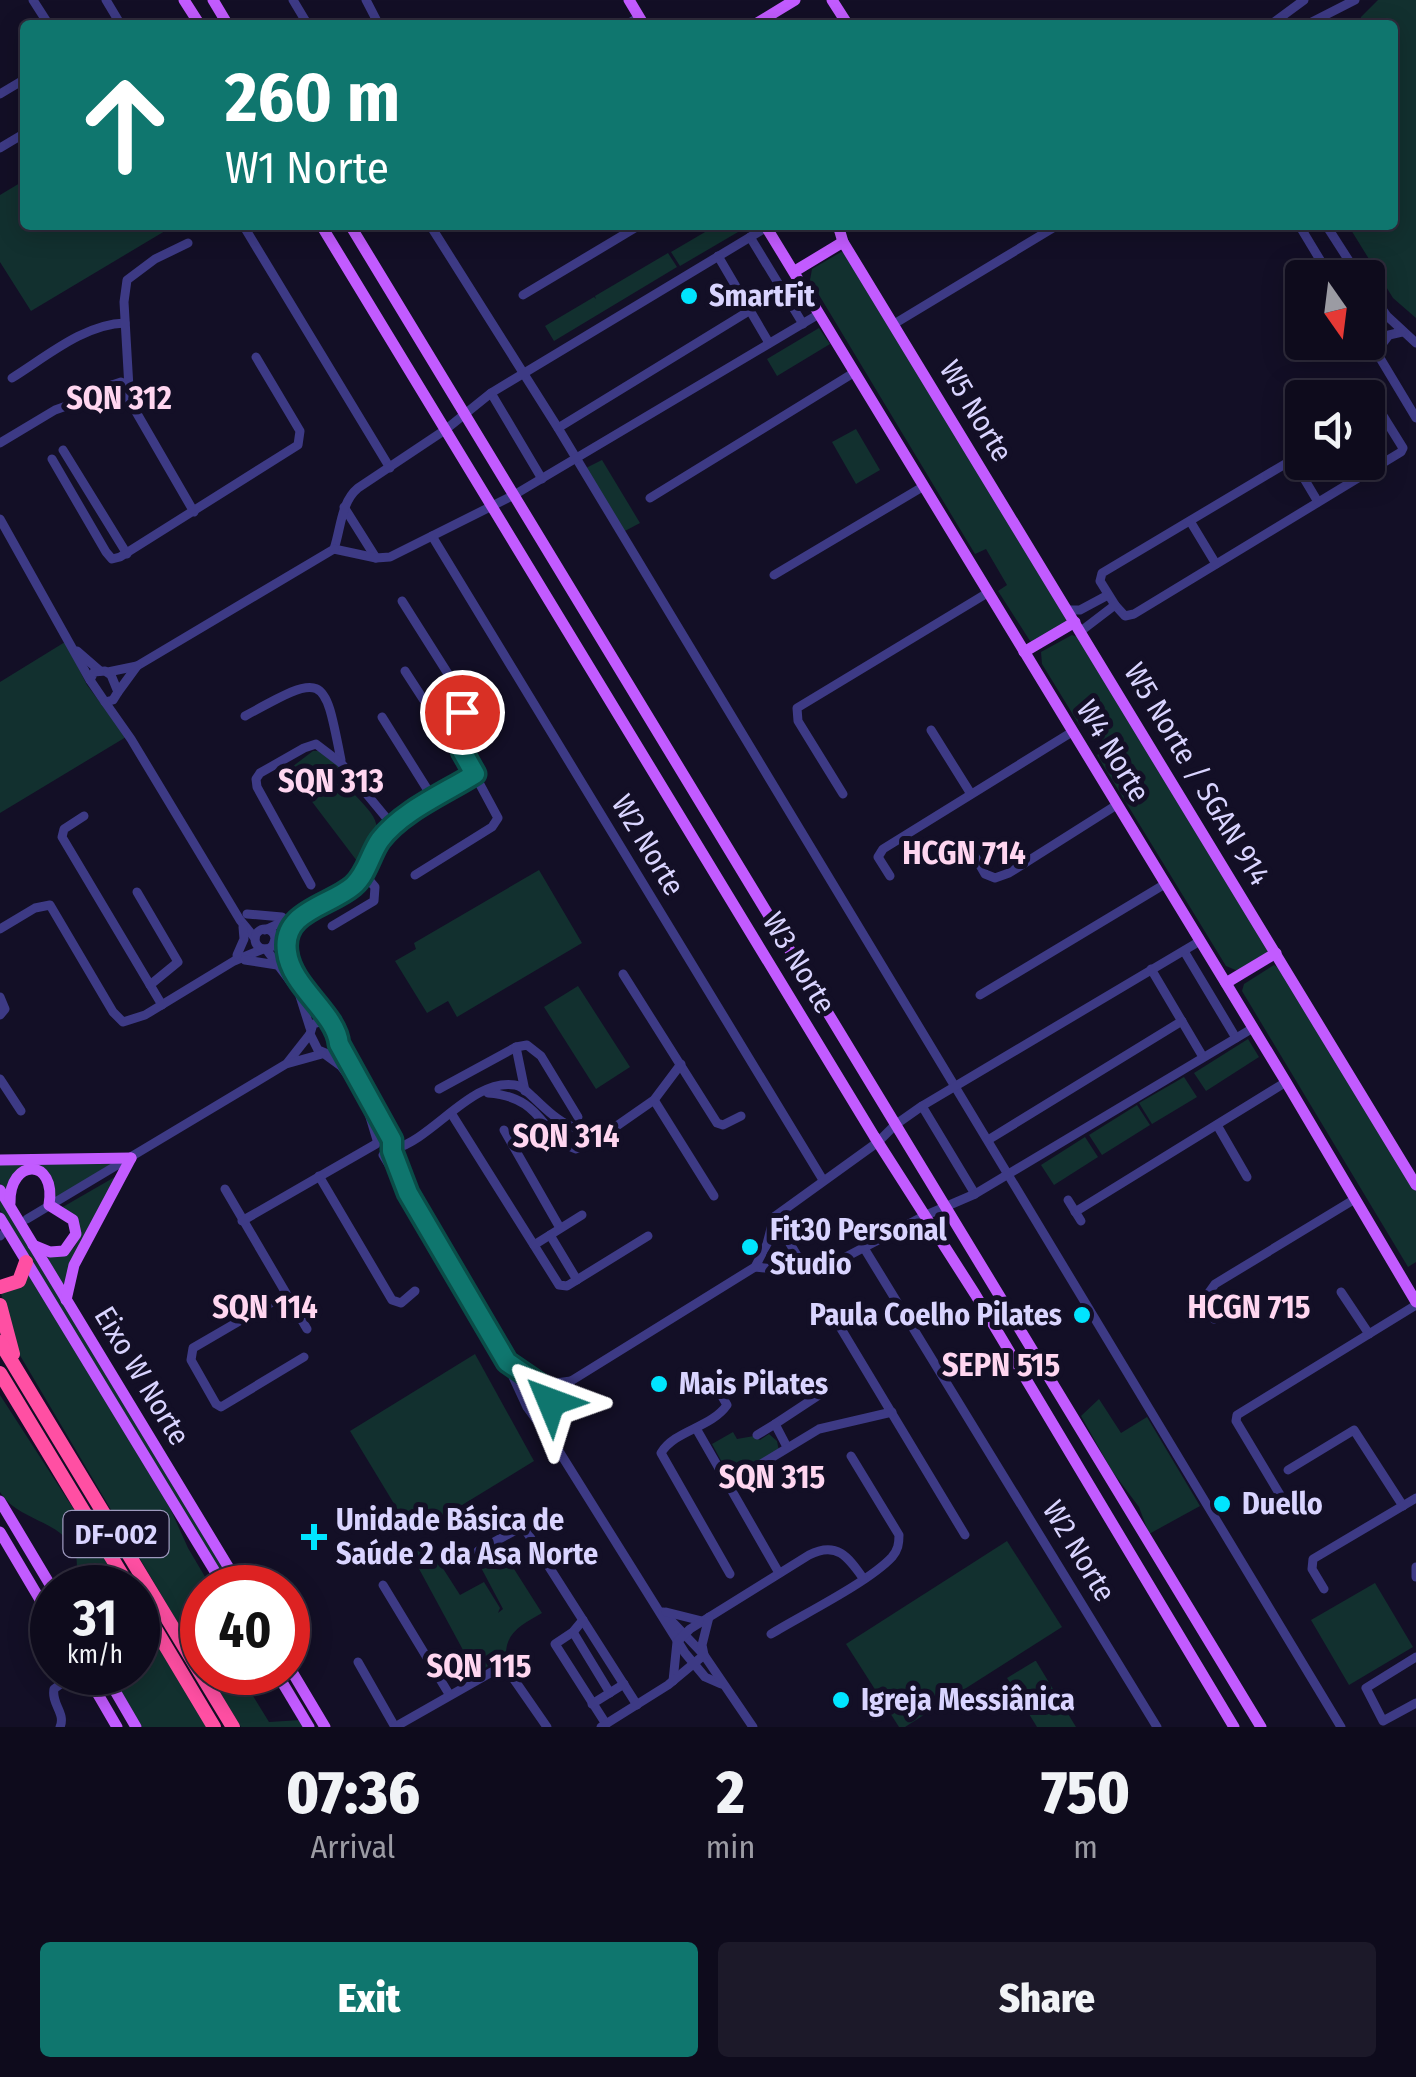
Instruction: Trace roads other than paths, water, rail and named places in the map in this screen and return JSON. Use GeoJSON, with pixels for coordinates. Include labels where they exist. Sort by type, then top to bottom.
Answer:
{"type":"FeatureCollection","features":[{"type":"Feature","properties":{"kind":"highway"},"geometry":{"type":"LineString","coordinates":[[0,1287],[19,1281],[26,1262]]}},
{"type":"Feature","properties":{"kind":"highway"},"geometry":{"type":"LineString","coordinates":[[0,1305],[17,1370]]}},
{"type":"Feature","properties":{"kind":"highway","name":"DF-002"},"geometry":{"type":"LineString","coordinates":[[0,1342],[233,1727]]}},
{"type":"Feature","properties":{"kind":"highway","name":"DF-002"},"geometry":{"type":"LineString","coordinates":[[0,1373],[116,1565]]}},
{"type":"Feature","properties":{"kind":"highway","name":"DF-002"},"geometry":{"type":"LineString","coordinates":[[160,1637],[214,1727]]}},
{"type":"Feature","properties":{"kind":"main road"},"geometry":{"type":"LineString","coordinates":[[762,20],[796,0]]}},
{"type":"Feature","properties":{"kind":"main road","name":"W3 Norte"},"geometry":{"type":"LineString","coordinates":[[324,230],[1234,1727]]}},
{"type":"Feature","properties":{"kind":"main road","name":"W3 Norte"},"geometry":{"type":"LineString","coordinates":[[353,230],[1261,1727]]}},
{"type":"Feature","properties":{"kind":"main road","name":"W4 Norte"},"geometry":{"type":"LineString","coordinates":[[769,230],[1286,1082],[1416,1304]]}},
{"type":"Feature","properties":{"kind":"main road","name":"W5 Norte"},"geometry":{"type":"LineString","coordinates":[[840,230],[1074,621]]}},
{"type":"Feature","properties":{"kind":"main road"},"geometry":{"type":"LineString","coordinates":[[795,271],[844,242]]}},
{"type":"Feature","properties":{"kind":"main road"},"geometry":{"type":"LineString","coordinates":[[376,316],[400,340],[416,334]]}},
{"type":"Feature","properties":{"kind":"main road"},"geometry":{"type":"LineString","coordinates":[[535,574],[539,563],[550,561],[570,586]]}},
{"type":"Feature","properties":{"kind":"main road"},"geometry":{"type":"LineString","coordinates":[[1024,652],[1074,621]]}},
{"type":"Feature","properties":{"kind":"main road","name":"W5 Norte / SGAN 914"},"geometry":{"type":"LineString","coordinates":[[1074,621],[1416,1185]]}},
{"type":"Feature","properties":{"kind":"main road"},"geometry":{"type":"LineString","coordinates":[[1226,983],[1276,952]]}},
{"type":"Feature","properties":{"kind":"main road"},"geometry":{"type":"LineString","coordinates":[[811,1030],[838,1057],[851,1051]]}},
{"type":"Feature","properties":{"kind":"main road"},"geometry":{"type":"LineString","coordinates":[[837,1073],[854,1065],[867,1077]]}},
{"type":"Feature","properties":{"kind":"main road"},"geometry":{"type":"LineString","coordinates":[[0,1160],[131,1158],[74,1266],[66,1300]]}},
{"type":"Feature","properties":{"kind":"main road"},"geometry":{"type":"LineString","coordinates":[[10,1207],[14,1180],[28,1168],[47,1177],[51,1188],[49,1205],[73,1220],[76,1228],[73,1242],[58,1253],[33,1245]]}},
{"type":"Feature","properties":{"kind":"main road","name":"Eixo W Norte"},"geometry":{"type":"LineString","coordinates":[[0,1190],[227,1565]]}},
{"type":"Feature","properties":{"kind":"main road","name":"Eixo W Norte"},"geometry":{"type":"LineString","coordinates":[[0,1218],[211,1565]]}},
{"type":"Feature","properties":{"kind":"main road"},"geometry":{"type":"LineString","coordinates":[[946,1252],[969,1277],[985,1272]]}},
{"type":"Feature","properties":{"kind":"main road"},"geometry":{"type":"LineString","coordinates":[[974,1294],[990,1287],[1008,1306]]}},
{"type":"Feature","properties":{"kind":"main road"},"geometry":{"type":"LineString","coordinates":[[0,1501],[38,1565]]}},
{"type":"Feature","properties":{"kind":"main road"},"geometry":{"type":"LineString","coordinates":[[0,1532],[30,1583]]}},
{"type":"Feature","properties":{"kind":"main road"},"geometry":{"type":"LineString","coordinates":[[98,1695],[117,1727]]}},
{"type":"Feature","properties":{"kind":"main road"},"geometry":{"type":"LineString","coordinates":[[117,1695],[136,1727]]}},
{"type":"Feature","properties":{"kind":"main road"},"geometry":{"type":"LineString","coordinates":[[290,1695],[309,1727]]}},
{"type":"Feature","properties":{"kind":"main road"},"geometry":{"type":"LineString","coordinates":[[306,1695],[325,1727]]}},
{"type":"Feature","properties":{"kind":"street"},"geometry":{"type":"LineString","coordinates":[[1277,20],[1304,0]]}},
{"type":"Feature","properties":{"kind":"street"},"geometry":{"type":"LineString","coordinates":[[1316,20],[1355,0]]}},
{"type":"Feature","properties":{"kind":"street"},"geometry":{"type":"LineString","coordinates":[[247,230],[390,468]]}},
{"type":"Feature","properties":{"kind":"street"},"geometry":{"type":"LineString","coordinates":[[433,230],[558,428],[1341,1727]]}},
{"type":"Feature","properties":{"kind":"street"},"geometry":{"type":"LineString","coordinates":[[523,295],[632,230]]}},
{"type":"Feature","properties":{"kind":"street"},"geometry":{"type":"LineString","coordinates":[[334,548],[351,493],[445,430],[491,393],[760,230]]}},
{"type":"Feature","properties":{"kind":"street"},"geometry":{"type":"LineString","coordinates":[[894,324],[1050,230]]}},
{"type":"Feature","properties":{"kind":"street"},"geometry":{"type":"LineString","coordinates":[[1302,230],[1320,260]]}},
{"type":"Feature","properties":{"kind":"street"},"geometry":{"type":"LineString","coordinates":[[1329,230],[1348,260]]}},
{"type":"Feature","properties":{"kind":"street"},"geometry":{"type":"LineString","coordinates":[[750,237],[803,324]]}},
{"type":"Feature","properties":{"kind":"street"},"geometry":{"type":"LineString","coordinates":[[122,397],[128,363],[124,296],[129,277],[155,258],[188,243]]}},
{"type":"Feature","properties":{"kind":"street"},"geometry":{"type":"LineString","coordinates":[[718,256],[769,343]]}},
{"type":"Feature","properties":{"kind":"street"},"geometry":{"type":"LineString","coordinates":[[1385,310],[1416,344]]}},
{"type":"Feature","properties":{"kind":"street"},"geometry":{"type":"LineString","coordinates":[[558,428],[748,311]]}},
{"type":"Feature","properties":{"kind":"street"},"geometry":{"type":"LineString","coordinates":[[90,680],[91,675],[137,666],[334,548],[376,558],[390,557],[514,495],[819,314]]}},
{"type":"Feature","properties":{"kind":"street"},"geometry":{"type":"LineString","coordinates":[[12,378],[90,330],[125,323]]}},
{"type":"Feature","properties":{"kind":"street"},"geometry":{"type":"LineString","coordinates":[[1385,339],[1402,332]]}},
{"type":"Feature","properties":{"kind":"street"},"geometry":{"type":"LineString","coordinates":[[52,459],[108,556],[127,554],[286,455],[300,440],[300,431],[256,357]]}},
{"type":"Feature","properties":{"kind":"street"},"geometry":{"type":"LineString","coordinates":[[1381,360],[1416,418]]}},
{"type":"Feature","properties":{"kind":"street"},"geometry":{"type":"LineString","coordinates":[[122,397],[109,395],[128,363]]}},
{"type":"Feature","properties":{"kind":"street"},"geometry":{"type":"LineString","coordinates":[[650,498],[854,372]]}},
{"type":"Feature","properties":{"kind":"street"},"geometry":{"type":"LineString","coordinates":[[1,442],[55,410],[121,382],[122,397],[140,420],[194,512]]}},
{"type":"Feature","properties":{"kind":"street"},"geometry":{"type":"LineString","coordinates":[[491,393],[542,479]]}},
{"type":"Feature","properties":{"kind":"street"},"geometry":{"type":"LineString","coordinates":[[89,398],[122,397]]}},
{"type":"Feature","properties":{"kind":"street"},"geometry":{"type":"LineString","coordinates":[[1385,420],[1402,451],[1385,461]]}},
{"type":"Feature","properties":{"kind":"street"},"geometry":{"type":"LineString","coordinates":[[63,450],[127,554]]}},
{"type":"Feature","properties":{"kind":"street"},"geometry":{"type":"LineString","coordinates":[[1285,465],[1102,572],[1100,580],[1114,605],[1122,614],[1130,615],[1354,480]]}},
{"type":"Feature","properties":{"kind":"street"},"geometry":{"type":"LineString","coordinates":[[1308,480],[1318,502]]}},
{"type":"Feature","properties":{"kind":"street"},"geometry":{"type":"LineString","coordinates":[[774,575],[924,486]]}},
{"type":"Feature","properties":{"kind":"street"},"geometry":{"type":"LineString","coordinates":[[344,507],[376,558]]}},
{"type":"Feature","properties":{"kind":"street"},"geometry":{"type":"LineString","coordinates":[[0,519],[90,680],[234,906],[292,970],[338,1035],[408,1193],[507,1362],[523,1398],[660,1609],[677,1642],[705,1677],[721,1684]]}},
{"type":"Feature","properties":{"kind":"street"},"geometry":{"type":"LineString","coordinates":[[1190,522],[1216,564]]}},
{"type":"Feature","properties":{"kind":"street","name":"W2 Norte"},"geometry":{"type":"LineString","coordinates":[[432,536],[823,1180]]}},
{"type":"Feature","properties":{"kind":"street"},"geometry":{"type":"LineString","coordinates":[[843,794],[796,712],[802,704],[989,592]]}},
{"type":"Feature","properties":{"kind":"street"},"geometry":{"type":"LineString","coordinates":[[1074,621],[1085,608],[1108,595]]}},
{"type":"Feature","properties":{"kind":"street"},"geometry":{"type":"LineString","coordinates":[[402,601],[457,688],[462,712],[462,751]]}},
{"type":"Feature","properties":{"kind":"street"},"geometry":{"type":"LineString","coordinates":[[1074,621],[1092,620],[1114,605]]}},
{"type":"Feature","properties":{"kind":"street"},"geometry":{"type":"LineString","coordinates":[[1085,608],[1092,620]]}},
{"type":"Feature","properties":{"kind":"street"},"geometry":{"type":"LineString","coordinates":[[75,650],[104,672],[118,694],[122,728]]}},
{"type":"Feature","properties":{"kind":"street"},"geometry":{"type":"LineString","coordinates":[[105,702],[118,694],[137,666]]}},
{"type":"Feature","properties":{"kind":"street"},"geometry":{"type":"LineString","coordinates":[[405,671],[462,751],[498,815],[496,823],[415,876]]}},
{"type":"Feature","properties":{"kind":"street"},"geometry":{"type":"LineString","coordinates":[[245,716],[297,689],[320,690],[329,702],[341,763]]}},
{"type":"Feature","properties":{"kind":"street"},"geometry":{"type":"LineString","coordinates":[[382,718],[434,800]]}},
{"type":"Feature","properties":{"kind":"street"},"geometry":{"type":"LineString","coordinates":[[931,730],[971,794]]}},
{"type":"Feature","properties":{"kind":"street"},"geometry":{"type":"LineString","coordinates":[[890,876],[878,857],[883,850],[1072,732]]}},
{"type":"Feature","properties":{"kind":"street"},"geometry":{"type":"LineString","coordinates":[[311,885],[257,788],[256,779],[280,760],[310,744],[324,748],[393,826]]}},
{"type":"Feature","properties":{"kind":"street"},"geometry":{"type":"LineString","coordinates":[[0,929],[35,908],[50,905],[117,1018],[128,1022],[237,959],[292,919],[344,893],[363,873],[380,840],[393,826],[475,774]]}},
{"type":"Feature","properties":{"kind":"street"},"geometry":{"type":"LineString","coordinates":[[969,846],[985,874],[994,878],[1009,873],[1116,806]]}},
{"type":"Feature","properties":{"kind":"street"},"geometry":{"type":"LineString","coordinates":[[84,816],[64,829],[62,837],[162,1005]]}},
{"type":"Feature","properties":{"kind":"street"},"geometry":{"type":"LineString","coordinates":[[332,926],[374,901],[375,887],[363,873]]}},
{"type":"Feature","properties":{"kind":"street"},"geometry":{"type":"LineString","coordinates":[[980,995],[1165,884]]}},
{"type":"Feature","properties":{"kind":"street"},"geometry":{"type":"LineString","coordinates":[[137,892],[178,962],[150,984]]}},
{"type":"Feature","properties":{"kind":"street"},"geometry":{"type":"LineString","coordinates":[[243,917],[292,919]]}},
{"type":"Feature","properties":{"kind":"street"},"geometry":{"type":"LineString","coordinates":[[237,959],[244,939],[243,917]]}},
{"type":"Feature","properties":{"kind":"street"},"geometry":{"type":"LineString","coordinates":[[292,919],[286,948],[292,970]]}},
{"type":"Feature","properties":{"kind":"street"},"geometry":{"type":"LineString","coordinates":[[264,940],[299,993],[310,1031],[324,1054],[335,1060],[354,1083],[408,1193]]}},
{"type":"Feature","properties":{"kind":"street"},"geometry":{"type":"LineString","coordinates":[[536,1416],[550,1406],[571,1380],[754,1267],[768,1244],[774,1216],[878,1142],[895,1125],[1200,941]]}},
{"type":"Feature","properties":{"kind":"street"},"geometry":{"type":"LineString","coordinates":[[1184,951],[1236,1038]]}},
{"type":"Feature","properties":{"kind":"street"},"geometry":{"type":"LineString","coordinates":[[237,959],[277,965]]}},
{"type":"Feature","properties":{"kind":"street"},"geometry":{"type":"LineString","coordinates":[[1151,969],[1204,1057]]}},
{"type":"Feature","properties":{"kind":"street"},"geometry":{"type":"LineString","coordinates":[[624,974],[717,1123],[723,1126],[740,1116]]}},
{"type":"Feature","properties":{"kind":"street"},"geometry":{"type":"LineString","coordinates":[[0,997],[5,1009],[0,1015]]}},
{"type":"Feature","properties":{"kind":"street"},"geometry":{"type":"LineString","coordinates":[[988,1140],[1182,1020]]}},
{"type":"Feature","properties":{"kind":"street"},"geometry":{"type":"LineString","coordinates":[[286,1064],[317,1022],[329,1023]]}},
{"type":"Feature","properties":{"kind":"street"},"geometry":{"type":"LineString","coordinates":[[754,1267],[821,1270],[1008,1176],[1253,1028]]}},
{"type":"Feature","properties":{"kind":"street"},"geometry":{"type":"LineString","coordinates":[[27,1219],[286,1064],[335,1052],[339,1044]]}},
{"type":"Feature","properties":{"kind":"street"},"geometry":{"type":"LineString","coordinates":[[440,1089],[527,1044],[536,1050],[578,1117]]}},
{"type":"Feature","properties":{"kind":"street"},"geometry":{"type":"LineString","coordinates":[[516,1047],[520,1070],[517,1090],[522,1102],[588,1132],[616,1126]]}},
{"type":"Feature","properties":{"kind":"street"},"geometry":{"type":"LineString","coordinates":[[403,1177],[403,1158],[419,1136],[481,1092],[517,1090],[539,1109],[568,1146],[576,1149],[654,1100],[681,1064]]}},
{"type":"Feature","properties":{"kind":"street"},"geometry":{"type":"LineString","coordinates":[[0,1079],[21,1112]]}},
{"type":"Feature","properties":{"kind":"street"},"geometry":{"type":"LineString","coordinates":[[1068,1200],[1078,1216],[1286,1082]]}},
{"type":"Feature","properties":{"kind":"street"},"geometry":{"type":"LineString","coordinates":[[654,1100],[714,1196]]}},
{"type":"Feature","properties":{"kind":"street"},"geometry":{"type":"LineString","coordinates":[[922,1106],[975,1194]]}},
{"type":"Feature","properties":{"kind":"street"},"geometry":{"type":"LineString","coordinates":[[451,1113],[559,1286],[567,1286],[648,1236]]}},
{"type":"Feature","properties":{"kind":"street"},"geometry":{"type":"LineString","coordinates":[[357,1154],[373,1123]]}},
{"type":"Feature","properties":{"kind":"street"},"geometry":{"type":"LineString","coordinates":[[1217,1124],[1247,1177]]}},
{"type":"Feature","properties":{"kind":"street"},"geometry":{"type":"LineString","coordinates":[[504,1130],[560,1228]]}},
{"type":"Feature","properties":{"kind":"street"},"geometry":{"type":"LineString","coordinates":[[588,1132],[589,1144]]}},
{"type":"Feature","properties":{"kind":"street"},"geometry":{"type":"LineString","coordinates":[[242,1221],[357,1154],[419,1136]]}},
{"type":"Feature","properties":{"kind":"street"},"geometry":{"type":"LineString","coordinates":[[319,1176],[392,1300],[401,1303],[415,1292]]}},
{"type":"Feature","properties":{"kind":"street"},"geometry":{"type":"LineString","coordinates":[[225,1189],[308,1329]]}},
{"type":"Feature","properties":{"kind":"street"},"geometry":{"type":"LineString","coordinates":[[1214,1319],[1205,1298],[1215,1284],[1355,1199]]}},
{"type":"Feature","properties":{"kind":"street"},"geometry":{"type":"LineString","coordinates":[[534,1246],[582,1215]]}},
{"type":"Feature","properties":{"kind":"street"},"geometry":{"type":"LineString","coordinates":[[774,1216],[808,1272]]}},
{"type":"Feature","properties":{"kind":"street"},"geometry":{"type":"LineString","coordinates":[[550,1235],[577,1280]]}},
{"type":"Feature","properties":{"kind":"street","name":"W2 Norte"},"geometry":{"type":"LineString","coordinates":[[864,1248],[1157,1727]]}},
{"type":"Feature","properties":{"kind":"street"},"geometry":{"type":"LineString","coordinates":[[1341,1292],[1368,1334]]}},
{"type":"Feature","properties":{"kind":"street"},"geometry":{"type":"LineString","coordinates":[[286,1294],[193,1348],[191,1360],[221,1407],[304,1357]]}},
{"type":"Feature","properties":{"kind":"street"},"geometry":{"type":"LineString","coordinates":[[1282,1498],[1236,1418],[1416,1304]]}},
{"type":"Feature","properties":{"kind":"street"},"geometry":{"type":"LineString","coordinates":[[834,1316],[964,1534]]}},
{"type":"Feature","properties":{"kind":"street"},"geometry":{"type":"LineString","coordinates":[[507,1362],[538,1384],[550,1406],[557,1448]]}},
{"type":"Feature","properties":{"kind":"street"},"geometry":{"type":"LineString","coordinates":[[523,1398],[526,1387],[571,1380]]}},
{"type":"Feature","properties":{"kind":"street"},"geometry":{"type":"LineString","coordinates":[[694,1392],[715,1384],[727,1405],[696,1430],[668,1444],[662,1450],[662,1458],[730,1574]]}},
{"type":"Feature","properties":{"kind":"street"},"geometry":{"type":"LineString","coordinates":[[757,1435],[819,1395]]}},
{"type":"Feature","properties":{"kind":"street"},"geometry":{"type":"LineString","coordinates":[[730,1483],[829,1426],[892,1412]]}},
{"type":"Feature","properties":{"kind":"street"},"geometry":{"type":"LineString","coordinates":[[775,1424],[787,1447]]}},
{"type":"Feature","properties":{"kind":"street"},"geometry":{"type":"LineString","coordinates":[[696,1430],[780,1573]]}},
{"type":"Feature","properties":{"kind":"street"},"geometry":{"type":"LineString","coordinates":[[1288,1470],[1354,1430],[1403,1506]]}},
{"type":"Feature","properties":{"kind":"street"},"geometry":{"type":"LineString","coordinates":[[771,1634],[863,1578],[892,1558],[899,1546],[899,1535],[852,1456]]}},
{"type":"Feature","properties":{"kind":"street"},"geometry":{"type":"LineString","coordinates":[[1324,1589],[1312,1569],[1313,1560],[1416,1498]]}},
{"type":"Feature","properties":{"kind":"street"},"geometry":{"type":"LineString","coordinates":[[478,1551],[523,1526],[637,1705]]}},
{"type":"Feature","properties":{"kind":"street"},"geometry":{"type":"LineString","coordinates":[[673,1681],[677,1642],[685,1634],[819,1550],[843,1552],[863,1578]]}},
{"type":"Feature","properties":{"kind":"street"},"geometry":{"type":"LineString","coordinates":[[1416,1568],[1416,1577]]}},
{"type":"Feature","properties":{"kind":"street"},"geometry":{"type":"LineString","coordinates":[[383,1586],[449,1694]]}},
{"type":"Feature","properties":{"kind":"street"},"geometry":{"type":"LineString","coordinates":[[660,1609],[706,1619]]}},
{"type":"Feature","properties":{"kind":"street"},"geometry":{"type":"LineString","coordinates":[[660,1609],[704,1655],[748,1724]]}},
{"type":"Feature","properties":{"kind":"street"},"geometry":{"type":"LineString","coordinates":[[704,1655],[706,1619]]}},
{"type":"Feature","properties":{"kind":"street"},"geometry":{"type":"LineString","coordinates":[[583,1620],[554,1644],[603,1726],[673,1681],[704,1655]]}},
{"type":"Feature","properties":{"kind":"street"},"geometry":{"type":"LineString","coordinates":[[573,1632],[610,1693]]}},
{"type":"Feature","properties":{"kind":"street"},"geometry":{"type":"LineString","coordinates":[[1416,1657],[1366,1688],[1383,1721],[1416,1703]]}},
{"type":"Feature","properties":{"kind":"street"},"geometry":{"type":"LineString","coordinates":[[358,1662],[395,1727],[504,1665],[547,1727]]}},
{"type":"Feature","properties":{"kind":"street"},"geometry":{"type":"LineString","coordinates":[[673,1681],[705,1677]]}},
{"type":"Feature","properties":{"kind":"street"},"geometry":{"type":"LineString","coordinates":[[592,1704],[624,1684]]}},
{"type":"Feature","properties":{"kind":"street"},"geometry":{"type":"LineString","coordinates":[[53,1695],[62,1718],[60,1727]]}},
{"type":"Feature","properties":{"kind":"place","name":"SmartFit"},"geometry":{"type":"Point","coordinates":[689,296]}},
{"type":"Feature","properties":{"kind":"place","name":"Fit30 Personal Studio"},"geometry":{"type":"Point","coordinates":[750,1247]}},
{"type":"Feature","properties":{"kind":"place","name":"Paula Coelho Pilates"},"geometry":{"type":"Point","coordinates":[1082,1315]}},
{"type":"Feature","properties":{"kind":"place","name":"Mais Pilates"},"geometry":{"type":"Point","coordinates":[659,1384]}},
{"type":"Feature","properties":{"kind":"place","name":"Duello"},"geometry":{"type":"Point","coordinates":[1222,1504]}},
{"type":"Feature","properties":{"kind":"place","name":"Unidade Básica de Saúde 2 da Asa Norte"},"geometry":{"type":"Point","coordinates":[314,1537]}},
{"type":"Feature","properties":{"kind":"place","name":"Igreja Messiânica"},"geometry":{"type":"Point","coordinates":[841,1700]}},
{"type":"Feature","properties":{"kind":"district","name":"SQN 312"},"geometry":{"type":"Point","coordinates":[119,398]}},
{"type":"Feature","properties":{"kind":"district","name":"SQN 313"},"geometry":{"type":"Point","coordinates":[331,781]}},
{"type":"Feature","properties":{"kind":"district","name":"HCGN 714"},"geometry":{"type":"Point","coordinates":[964,853]}},
{"type":"Feature","properties":{"kind":"district","name":"SQN 314"},"geometry":{"type":"Point","coordinates":[566,1136]}},
{"type":"Feature","properties":{"kind":"district","name":"SQN 114"},"geometry":{"type":"Point","coordinates":[265,1307]}},
{"type":"Feature","properties":{"kind":"district","name":"HCGN 715"},"geometry":{"type":"Point","coordinates":[1249,1307]}},
{"type":"Feature","properties":{"kind":"district","name":"SEPN 515"},"geometry":{"type":"Point","coordinates":[1001,1365]}},
{"type":"Feature","properties":{"kind":"district","name":"SQN 315"},"geometry":{"type":"Point","coordinates":[772,1477]}},
{"type":"Feature","properties":{"kind":"district","name":"SQN 115"},"geometry":{"type":"Point","coordinates":[479,1666]}}]}
